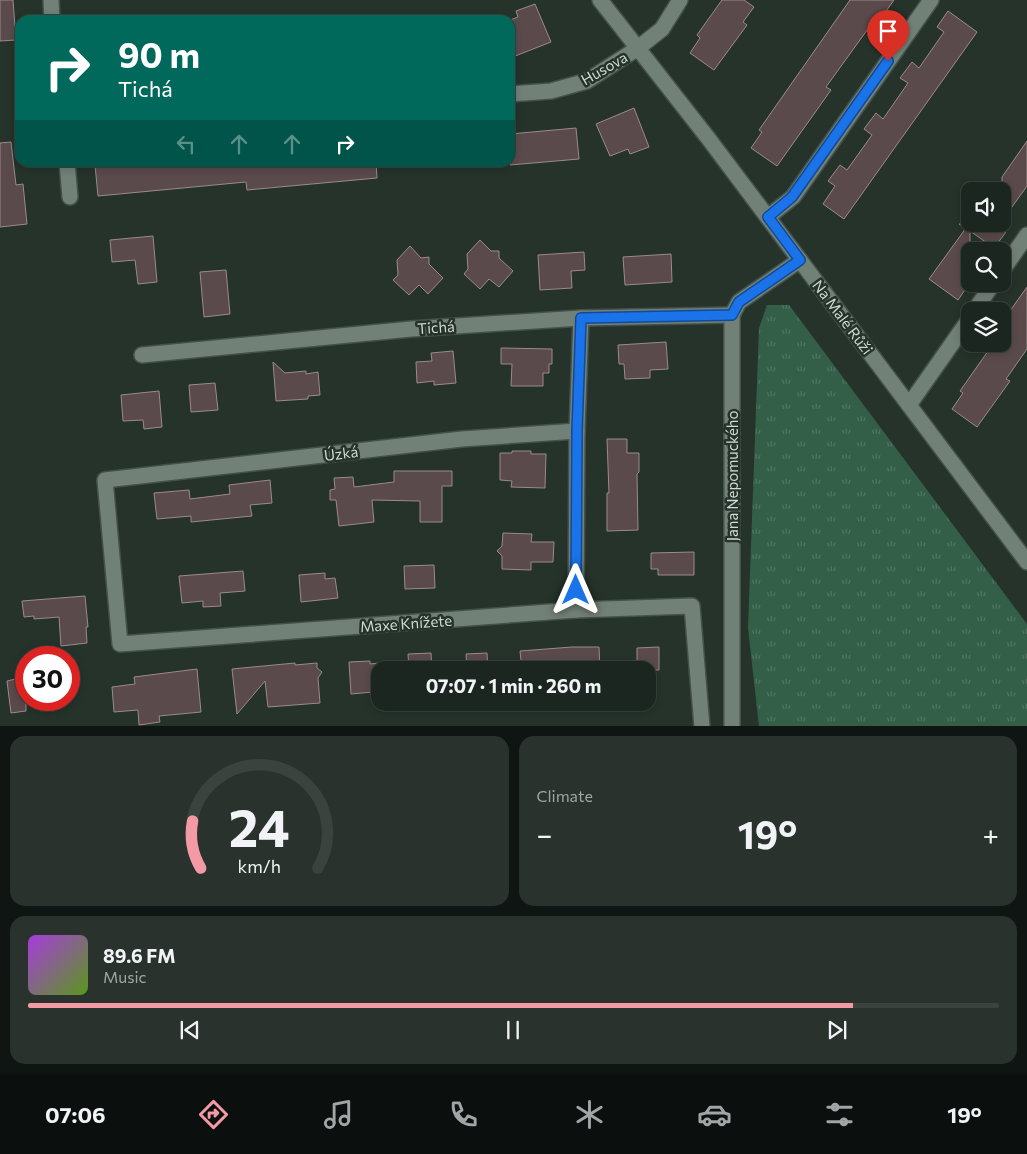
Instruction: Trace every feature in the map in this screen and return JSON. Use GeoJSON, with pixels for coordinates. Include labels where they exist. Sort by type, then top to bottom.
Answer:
{"type":"FeatureCollection","features":[{"type":"Feature","properties":{"kind":"street"},"geometry":{"type":"LineString","coordinates":[[50,0],[52,15]]}},
{"type":"Feature","properties":{"kind":"street"},"geometry":{"type":"LineString","coordinates":[[600,0],[638,48]]}},
{"type":"Feature","properties":{"kind":"street","name":"Husova"},"geometry":{"type":"LineString","coordinates":[[515,94],[551,91],[587,81],[638,48],[662,29],[680,0]]}},
{"type":"Feature","properties":{"kind":"street"},"geometry":{"type":"LineString","coordinates":[[768,217],[792,197],[931,0]]}},
{"type":"Feature","properties":{"kind":"street","name":"Na Malé Růži"},"geometry":{"type":"LineString","coordinates":[[638,48],[768,217],[1027,562]]}},
{"type":"Feature","properties":{"kind":"street"},"geometry":{"type":"LineString","coordinates":[[67,167],[70,198]]}},
{"type":"Feature","properties":{"kind":"street"},"geometry":{"type":"LineString","coordinates":[[1011,257],[1027,235]]}},
{"type":"Feature","properties":{"kind":"street"},"geometry":{"type":"LineString","coordinates":[[732,315],[739,302],[800,260]]}},
{"type":"Feature","properties":{"kind":"street","name":"Tichá"},"geometry":{"type":"LineString","coordinates":[[142,355],[411,329],[581,318],[732,315]]}},
{"type":"Feature","properties":{"kind":"street","name":"Jana Nepomuckého"},"geometry":{"type":"LineString","coordinates":[[732,315],[732,726]]}},
{"type":"Feature","properties":{"kind":"street"},"geometry":{"type":"LineString","coordinates":[[576,610],[577,431],[581,318]]}},
{"type":"Feature","properties":{"kind":"street"},"geometry":{"type":"LineString","coordinates":[[909,405],[961,331]]}},
{"type":"Feature","properties":{"kind":"street","name":"Úzká"},"geometry":{"type":"LineString","coordinates":[[120,644],[105,480],[462,439],[577,431]]}},
{"type":"Feature","properties":{"kind":"street","name":"Maxe Knížete"},"geometry":{"type":"LineString","coordinates":[[120,644],[576,610],[692,606],[702,726]]}},
{"type":"Feature","properties":{"kind":"green space"},"geometry":{"type":"Polygon","coordinates":[[[767,305],[789,305],[1027,624],[1027,726],[759,726],[748,628],[759,328],[767,305]]]}},
{"type":"Feature","properties":{"kind":"building"},"geometry":{"type":"Polygon","coordinates":[[[0,0],[13,0],[15,40],[0,41],[0,0]]]}},
{"type":"Feature","properties":{"kind":"building"},"geometry":{"type":"Polygon","coordinates":[[[722,0],[744,0],[754,7],[743,22],[747,25],[714,70],[690,53],[700,38],[697,35],[722,0]]]}},
{"type":"Feature","properties":{"kind":"building"},"geometry":{"type":"Polygon","coordinates":[[[850,0],[894,0],[874,28],[870,26],[826,87],[831,90],[777,166],[751,148],[762,132],[759,130],[850,0]]]}},
{"type":"Feature","properties":{"kind":"building"},"geometry":{"type":"Polygon","coordinates":[[[535,4],[551,42],[515,56],[515,18],[518,17],[516,11],[535,4]]]}},
{"type":"Feature","properties":{"kind":"building"},"geometry":{"type":"Polygon","coordinates":[[[948,11],[977,32],[844,219],[823,204],[835,186],[828,181],[840,165],[847,170],[872,135],[864,129],[876,113],[883,119],[908,83],[900,78],[912,62],[919,68],[944,32],[937,27],[948,11]]]}},
{"type":"Feature","properties":{"kind":"building"},"geometry":{"type":"Polygon","coordinates":[[[634,108],[649,147],[630,154],[628,149],[610,156],[596,124],[634,108]]]}},
{"type":"Feature","properties":{"kind":"building"},"geometry":{"type":"Polygon","coordinates":[[[576,128],[579,159],[515,165],[515,134],[576,128]]]}},
{"type":"Feature","properties":{"kind":"building"},"geometry":{"type":"Polygon","coordinates":[[[1027,141],[1027,186],[1011,208],[1011,182],[1002,182],[1002,177],[1027,141]]]}},
{"type":"Feature","properties":{"kind":"building"},"geometry":{"type":"Polygon","coordinates":[[[11,142],[16,185],[23,184],[27,224],[0,227],[0,143],[11,142]]]}},
{"type":"Feature","properties":{"kind":"building"},"geometry":{"type":"Polygon","coordinates":[[[95,167],[376,167],[377,178],[247,190],[246,182],[98,196],[95,167]]]}},
{"type":"Feature","properties":{"kind":"building"},"geometry":{"type":"Polygon","coordinates":[[[963,232],[970,232],[970,242],[961,242],[961,292],[964,292],[958,300],[929,279],[963,232]]]}},
{"type":"Feature","properties":{"kind":"building"},"geometry":{"type":"Polygon","coordinates":[[[971,232],[1006,232],[998,242],[986,242],[971,232]]]}},
{"type":"Feature","properties":{"kind":"building"},"geometry":{"type":"Polygon","coordinates":[[[153,236],[157,282],[138,284],[135,260],[112,262],[110,240],[153,236]]]}},
{"type":"Feature","properties":{"kind":"building"},"geometry":{"type":"Polygon","coordinates":[[[480,240],[491,251],[499,251],[499,258],[513,271],[499,287],[489,279],[480,289],[464,274],[468,269],[467,254],[480,240]]]}},
{"type":"Feature","properties":{"kind":"building"},"geometry":{"type":"Polygon","coordinates":[[[410,246],[421,258],[429,257],[429,264],[443,278],[428,294],[419,285],[409,295],[393,280],[398,275],[397,260],[410,246]]]}},
{"type":"Feature","properties":{"kind":"building"},"geometry":{"type":"Polygon","coordinates":[[[584,252],[585,270],[571,271],[572,288],[540,290],[538,255],[584,252]]]}},
{"type":"Feature","properties":{"kind":"building"},"geometry":{"type":"Polygon","coordinates":[[[671,254],[672,282],[625,285],[623,257],[671,254]]]}},
{"type":"Feature","properties":{"kind":"building"},"geometry":{"type":"Polygon","coordinates":[[[226,270],[230,314],[204,317],[200,272],[226,270]]]}},
{"type":"Feature","properties":{"kind":"building"},"geometry":{"type":"Polygon","coordinates":[[[1027,287],[1027,349],[1006,379],[1010,381],[977,427],[952,409],[963,393],[960,391],[987,352],[1011,352],[1011,309],[1027,287]]]}},
{"type":"Feature","properties":{"kind":"building"},"geometry":{"type":"Polygon","coordinates":[[[666,342],[668,369],[650,370],[650,378],[625,379],[624,364],[619,364],[618,345],[666,342]]]}},
{"type":"Feature","properties":{"kind":"building"},"geometry":{"type":"Polygon","coordinates":[[[501,348],[552,349],[552,364],[549,364],[549,373],[543,373],[543,386],[511,386],[512,364],[501,364],[501,348]]]}},
{"type":"Feature","properties":{"kind":"building"},"geometry":{"type":"Polygon","coordinates":[[[453,351],[456,383],[434,385],[434,381],[417,383],[416,362],[432,361],[431,353],[453,351]]]}},
{"type":"Feature","properties":{"kind":"building"},"geometry":{"type":"Polygon","coordinates":[[[273,362],[285,373],[306,371],[306,374],[318,372],[320,395],[308,396],[308,399],[276,401],[273,362]]]}},
{"type":"Feature","properties":{"kind":"building"},"geometry":{"type":"Polygon","coordinates":[[[215,383],[218,410],[191,412],[189,385],[215,383]]]}},
{"type":"Feature","properties":{"kind":"building"},"geometry":{"type":"Polygon","coordinates":[[[159,391],[162,427],[144,429],[143,420],[123,421],[121,395],[159,391]]]}},
{"type":"Feature","properties":{"kind":"building"},"geometry":{"type":"Polygon","coordinates":[[[607,439],[627,439],[627,453],[639,453],[639,472],[637,474],[638,530],[607,531],[607,493],[609,493],[607,439]]]}},
{"type":"Feature","properties":{"kind":"building"},"geometry":{"type":"Polygon","coordinates":[[[512,451],[531,451],[531,454],[546,454],[545,488],[511,487],[512,481],[500,480],[500,453],[512,453],[512,451]]]}},
{"type":"Feature","properties":{"kind":"building"},"geometry":{"type":"Polygon","coordinates":[[[394,471],[452,471],[452,486],[442,486],[442,522],[420,522],[420,501],[372,500],[374,522],[339,526],[336,500],[330,500],[330,490],[335,489],[334,478],[353,477],[354,487],[394,482],[394,471]]]}},
{"type":"Feature","properties":{"kind":"building"},"geometry":{"type":"Polygon","coordinates":[[[270,480],[272,503],[250,505],[252,516],[191,522],[191,516],[157,519],[154,493],[189,490],[190,499],[230,494],[229,485],[270,480]]]}},
{"type":"Feature","properties":{"kind":"building"},"geometry":{"type":"Polygon","coordinates":[[[503,533],[532,534],[531,542],[554,542],[553,562],[531,562],[531,570],[502,569],[502,556],[497,551],[502,546],[503,533]]]}},
{"type":"Feature","properties":{"kind":"building"},"geometry":{"type":"Polygon","coordinates":[[[694,552],[694,575],[658,575],[658,569],[651,569],[651,553],[694,552]]]}},
{"type":"Feature","properties":{"kind":"building"},"geometry":{"type":"Polygon","coordinates":[[[434,565],[435,588],[405,589],[404,566],[434,565]]]}},
{"type":"Feature","properties":{"kind":"building"},"geometry":{"type":"Polygon","coordinates":[[[243,571],[245,591],[220,593],[221,606],[203,607],[203,601],[182,603],[179,576],[243,571]]]}},
{"type":"Feature","properties":{"kind":"building"},"geometry":{"type":"Polygon","coordinates":[[[325,573],[325,579],[335,578],[338,598],[301,602],[299,575],[325,573]]]}},
{"type":"Feature","properties":{"kind":"building"},"geometry":{"type":"Polygon","coordinates":[[[85,596],[88,627],[86,627],[87,643],[61,646],[59,617],[34,619],[34,616],[24,617],[22,601],[85,596]]]}},
{"type":"Feature","properties":{"kind":"building"},"geometry":{"type":"Polygon","coordinates":[[[599,647],[600,661],[521,661],[520,651],[599,647]]]}},
{"type":"Feature","properties":{"kind":"building"},"geometry":{"type":"Polygon","coordinates":[[[659,647],[659,670],[656,670],[656,661],[637,661],[637,648],[659,647]]]}},
{"type":"Feature","properties":{"kind":"building"},"geometry":{"type":"Polygon","coordinates":[[[431,653],[431,661],[408,661],[408,654],[431,653]]]}},
{"type":"Feature","properties":{"kind":"building"},"geometry":{"type":"Polygon","coordinates":[[[487,653],[487,661],[466,661],[466,654],[487,653]]]}},
{"type":"Feature","properties":{"kind":"building"},"geometry":{"type":"Polygon","coordinates":[[[370,661],[371,692],[351,694],[349,662],[370,661]]]}},
{"type":"Feature","properties":{"kind":"building"},"geometry":{"type":"Polygon","coordinates":[[[295,663],[295,665],[317,663],[317,668],[322,672],[318,678],[320,703],[268,707],[265,681],[237,714],[232,669],[295,663]]]}},
{"type":"Feature","properties":{"kind":"building"},"geometry":{"type":"Polygon","coordinates":[[[197,669],[201,712],[159,716],[160,722],[139,725],[138,710],[114,712],[112,687],[135,684],[134,677],[197,669]]]}},
{"type":"Feature","properties":{"kind":"building"},"geometry":{"type":"Polygon","coordinates":[[[15,679],[15,711],[26,711],[11,713],[7,681],[15,679]]]}},
{"type":"Feature","properties":{"kind":"route"},"geometry":{"type":"LineString","coordinates":[[576,590],[577,431],[581,318],[732,315],[739,302],[800,260],[768,217],[792,197],[888,61]]}}]}
